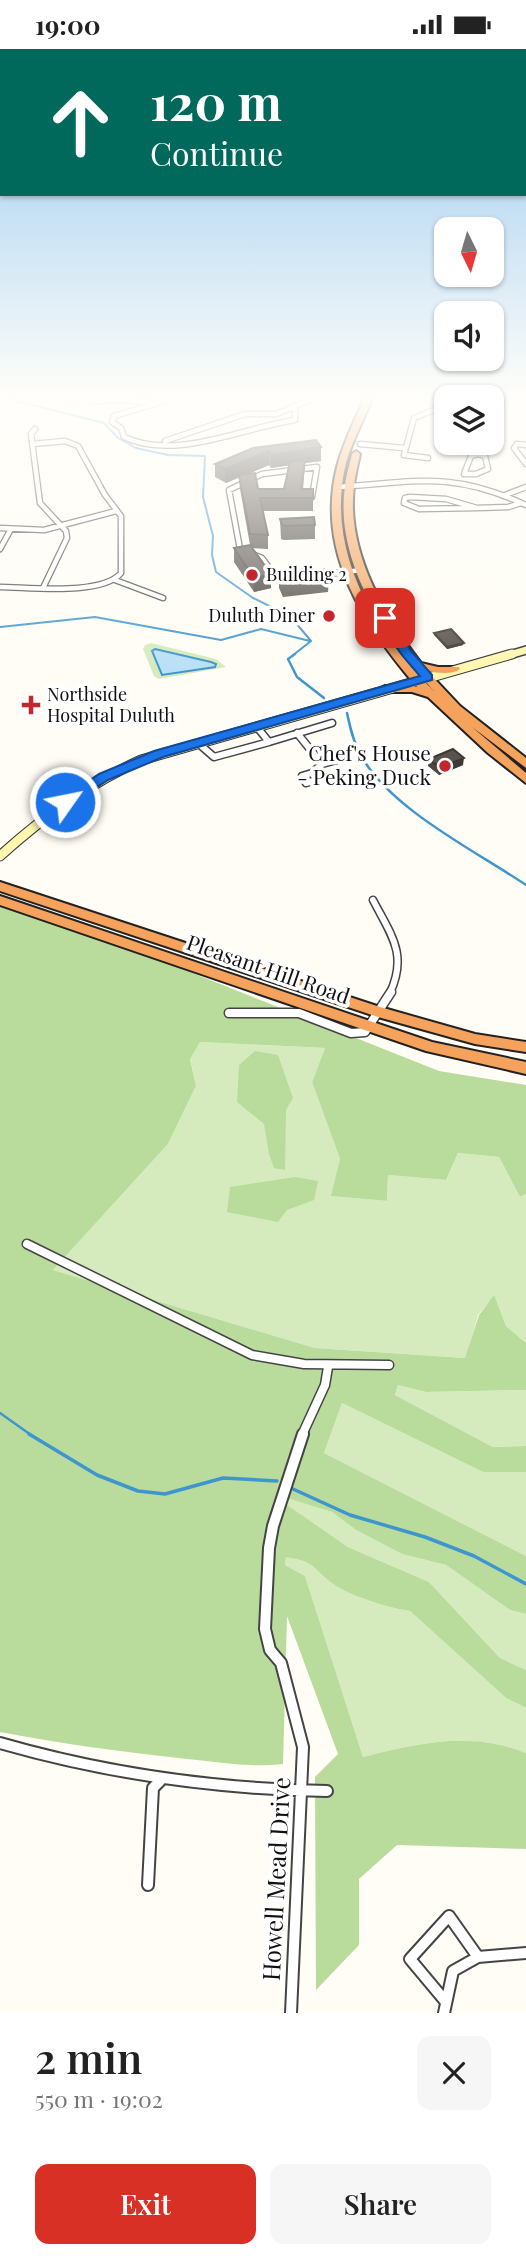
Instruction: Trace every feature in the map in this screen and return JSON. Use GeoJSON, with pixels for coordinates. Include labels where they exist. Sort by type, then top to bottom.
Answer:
{"type":"FeatureCollection","features":[{"type":"Feature","properties":{"kind":"highway"},"geometry":{"type":"LineString","coordinates":[[343,489],[350,529],[362,570],[385,618],[416,665],[430,695],[456,721],[526,779]]}},
{"type":"Feature","properties":{"kind":"highway"},"geometry":{"type":"LineString","coordinates":[[343,489],[338,532],[348,571],[374,626],[403,664],[526,764]]}},
{"type":"Feature","properties":{"kind":"highway"},"geometry":{"type":"LineString","coordinates":[[384,689],[404,677],[403,664]]}},
{"type":"Feature","properties":{"kind":"highway"},"geometry":{"type":"LineString","coordinates":[[416,665],[430,669],[455,669]]}},
{"type":"Feature","properties":{"kind":"highway"},"geometry":{"type":"LineString","coordinates":[[384,689],[413,689],[430,695]]}},
{"type":"Feature","properties":{"kind":"highway","name":"Pleasant Hill Road"},"geometry":{"type":"LineString","coordinates":[[0,886],[378,1012],[475,1039],[526,1048]]}},
{"type":"Feature","properties":{"kind":"highway","name":"Pleasant Hill Road"},"geometry":{"type":"LineString","coordinates":[[0,901],[442,1050],[526,1068]]}},
{"type":"Feature","properties":{"kind":"street"},"geometry":{"type":"LineString","coordinates":[[38,489],[40,503],[61,524],[67,538],[43,588]]}},
{"type":"Feature","properties":{"kind":"street"},"geometry":{"type":"LineString","coordinates":[[0,587],[90,587],[115,580],[121,573],[121,516],[103,489]]}},
{"type":"Feature","properties":{"kind":"street"},"geometry":{"type":"LineString","coordinates":[[230,489],[240,549],[262,558],[277,578],[297,579]]}},
{"type":"Feature","properties":{"kind":"street"},"geometry":{"type":"LineString","coordinates":[[312,498],[314,489]]}},
{"type":"Feature","properties":{"kind":"street"},"geometry":{"type":"LineString","coordinates":[[483,489],[524,504]]}},
{"type":"Feature","properties":{"kind":"street"},"geometry":{"type":"LineString","coordinates":[[505,495],[519,489]]}},
{"type":"Feature","properties":{"kind":"street"},"geometry":{"type":"LineString","coordinates":[[477,508],[435,498],[403,500],[407,505],[419,509],[477,508],[508,507],[524,504]]}},
{"type":"Feature","properties":{"kind":"street"},"geometry":{"type":"LineString","coordinates":[[0,526],[44,530],[115,509]]}},
{"type":"Feature","properties":{"kind":"street"},"geometry":{"type":"LineString","coordinates":[[0,526],[35,527],[61,524]]}},
{"type":"Feature","properties":{"kind":"street"},"geometry":{"type":"LineString","coordinates":[[0,549],[11,529]]}},
{"type":"Feature","properties":{"kind":"street"},"geometry":{"type":"LineString","coordinates":[[313,577],[362,570]]}},
{"type":"Feature","properties":{"kind":"street"},"geometry":{"type":"LineString","coordinates":[[115,580],[163,598]]}},
{"type":"Feature","properties":{"kind":"street"},"geometry":{"type":"LineString","coordinates":[[0,856],[45,817],[84,789],[131,764],[526,650]]}},
{"type":"Feature","properties":{"kind":"street"},"geometry":{"type":"LineString","coordinates":[[198,743],[214,757],[332,723]]}},
{"type":"Feature","properties":{"kind":"street"},"geometry":{"type":"LineString","coordinates":[[257,726],[268,742]]}},
{"type":"Feature","properties":{"kind":"street"},"geometry":{"type":"LineString","coordinates":[[297,733],[321,764]]}},
{"type":"Feature","properties":{"kind":"street"},"geometry":{"type":"LineString","coordinates":[[312,773],[321,764],[347,757]]}},
{"type":"Feature","properties":{"kind":"street"},"geometry":{"type":"LineString","coordinates":[[229,1013],[299,1013],[360,1034],[370,1026],[400,965],[395,945],[373,900]]}},
{"type":"Feature","properties":{"kind":"street"},"geometry":{"type":"LineString","coordinates":[[27,1244],[253,1355],[288,1364],[328,1367],[389,1365]]}},
{"type":"Feature","properties":{"kind":"street","name":"Howell Mead Drive"},"geometry":{"type":"LineString","coordinates":[[291,2013],[303,1747],[281,1663],[270,1650],[265,1629],[269,1548],[272,1526],[296,1448],[325,1385],[328,1367]]}},
{"type":"Feature","properties":{"kind":"street"},"geometry":{"type":"LineString","coordinates":[[0,1743],[90,1768],[160,1781],[327,1791]]}},
{"type":"Feature","properties":{"kind":"street"},"geometry":{"type":"LineString","coordinates":[[148,1885],[153,1788],[160,1781]]}},
{"type":"Feature","properties":{"kind":"street"},"geometry":{"type":"LineString","coordinates":[[445,2008],[410,1959],[449,1916],[478,1957]]}},
{"type":"Feature","properties":{"kind":"street"},"geometry":{"type":"LineString","coordinates":[[445,2008],[453,1971],[478,1957],[526,1953]]}},
{"type":"Feature","properties":{"kind":"green space"},"geometry":{"type":"Polygon","coordinates":[[[151,643],[216,659],[226,667],[159,679],[154,676],[143,649],[151,643]]]}},
{"type":"Feature","properties":{"kind":"green space"},"geometry":{"type":"Polygon","coordinates":[[[0,904],[122,945],[439,1071],[526,1085],[526,1194],[520,1197],[499,1157],[458,1153],[446,1180],[388,1175],[387,1201],[331,1196],[340,1159],[312,1082],[325,1048],[200,1042],[190,1059],[196,1086],[168,1144],[53,1270],[315,1348],[465,1358],[479,1315],[494,1295],[506,1326],[526,1343],[526,1390],[426,1392],[398,1385],[395,1395],[493,1447],[526,1446],[526,1472],[483,1472],[342,1403],[324,1453],[526,1556],[526,1614],[510,1610],[446,1565],[402,1554],[356,1530],[332,1512],[284,1497],[284,1503],[348,1547],[429,1582],[500,1658],[526,1670],[526,1708],[506,1698],[410,1611],[359,1597],[332,1583],[312,1565],[286,1557],[285,1565],[305,1576],[363,1757],[444,1741],[485,1742],[526,1753],[526,1849],[397,1845],[359,1879],[359,1945],[316,1990],[315,1777],[338,1754],[287,1616],[283,1764],[247,1765],[187,1759],[0,1732],[0,904]]]}},
{"type":"Feature","properties":{"kind":"green space"},"geometry":{"type":"Polygon","coordinates":[[[200,1042],[325,1048],[312,1082],[340,1159],[332,1196],[387,1201],[388,1175],[446,1180],[458,1153],[499,1157],[520,1197],[526,1194],[526,1343],[506,1326],[494,1296],[478,1315],[466,1358],[315,1348],[53,1270],[168,1144],[196,1086],[190,1058],[200,1042]]]}},
{"type":"Feature","properties":{"kind":"green space"},"geometry":{"type":"Polygon","coordinates":[[[255,1051],[278,1055],[293,1098],[286,1110],[285,1170],[274,1168],[264,1124],[237,1102],[239,1065],[255,1051]]]}},
{"type":"Feature","properties":{"kind":"green space"},"geometry":{"type":"Polygon","coordinates":[[[295,1177],[318,1181],[314,1200],[287,1210],[278,1222],[227,1212],[230,1187],[295,1177]]]}},
{"type":"Feature","properties":{"kind":"green space"},"geometry":{"type":"Polygon","coordinates":[[[398,1385],[426,1392],[526,1390],[526,1446],[493,1447],[395,1395],[398,1385]]]}},
{"type":"Feature","properties":{"kind":"green space"},"geometry":{"type":"Polygon","coordinates":[[[342,1403],[483,1472],[526,1472],[526,1556],[324,1453],[342,1403]]]}},
{"type":"Feature","properties":{"kind":"green space"},"geometry":{"type":"Polygon","coordinates":[[[284,1496],[332,1512],[356,1530],[402,1554],[446,1565],[510,1610],[526,1614],[526,1670],[500,1658],[429,1582],[348,1547],[284,1504],[284,1496]]]}},
{"type":"Feature","properties":{"kind":"green space"},"geometry":{"type":"Polygon","coordinates":[[[286,1556],[308,1562],[332,1582],[359,1597],[410,1611],[506,1698],[526,1708],[526,1753],[484,1742],[444,1741],[363,1757],[305,1576],[285,1565],[286,1556]]]}},
{"type":"Feature","properties":{"kind":"water"},"geometry":{"type":"Polygon","coordinates":[[[155,649],[216,664],[215,667],[162,675],[152,651],[155,649]]]}},
{"type":"Feature","properties":{"kind":"building"},"geometry":{"type":"Polygon","coordinates":[[[242,489],[313,489],[313,498],[260,498],[268,535],[250,534],[242,489]]]}},
{"type":"Feature","properties":{"kind":"building"},"geometry":{"type":"Polygon","coordinates":[[[314,517],[315,525],[284,526],[280,519],[314,517]]]}},
{"type":"Feature","properties":{"kind":"building"},"geometry":{"type":"Polygon","coordinates":[[[250,545],[271,574],[254,578],[234,548],[250,545]]]}},
{"type":"Feature","properties":{"kind":"building"},"geometry":{"type":"Polygon","coordinates":[[[325,569],[329,578],[283,583],[279,573],[325,569]]]}},
{"type":"Feature","properties":{"kind":"building"},"geometry":{"type":"Polygon","coordinates":[[[451,629],[464,643],[447,647],[434,633],[451,629]]]}},
{"type":"Feature","properties":{"kind":"building"},"geometry":{"type":"Polygon","coordinates":[[[453,749],[464,758],[440,768],[429,759],[453,749]]]}},
{"type":"Feature","properties":{"kind":"waterway"},"geometry":{"type":"LineString","coordinates":[[203,489],[213,536],[212,555],[216,572],[253,598],[290,616],[311,641],[292,656]]}},
{"type":"Feature","properties":{"kind":"waterway"},"geometry":{"type":"LineString","coordinates":[[0,627],[95,617],[221,640],[261,629],[310,641]]}},
{"type":"Feature","properties":{"kind":"waterway"},"geometry":{"type":"LineString","coordinates":[[295,654],[288,659],[297,677],[324,698]]}},
{"type":"Feature","properties":{"kind":"waterway"},"geometry":{"type":"LineString","coordinates":[[347,713],[360,754],[391,793],[435,827],[526,885]]}},
{"type":"Feature","properties":{"kind":"waterway"},"geometry":{"type":"LineString","coordinates":[[0,1413],[31,1435]]}},
{"type":"Feature","properties":{"kind":"waterway"},"geometry":{"type":"LineString","coordinates":[[29,1434],[97,1475],[138,1491],[165,1494],[223,1478],[277,1481]]}},
{"type":"Feature","properties":{"kind":"waterway"},"geometry":{"type":"LineString","coordinates":[[293,1489],[350,1515],[425,1537],[474,1556],[526,1584]]}},
{"type":"Feature","properties":{"kind":"place","name":"Building 2"},"geometry":{"type":"Point","coordinates":[252,575]}},
{"type":"Feature","properties":{"kind":"place","name":"Duluth Diner"},"geometry":{"type":"Point","coordinates":[329,616]}},
{"type":"Feature","properties":{"kind":"place","name":"Northside Hospital Duluth"},"geometry":{"type":"Point","coordinates":[31,705]}},
{"type":"Feature","properties":{"kind":"place","name":"Chef's House - Peking Duck"},"geometry":{"type":"Point","coordinates":[445,766]}},
{"type":"Feature","properties":{"kind":"route"},"geometry":{"type":"LineString","coordinates":[[65,802],[104,777],[159,754],[428,678],[406,652],[385,618]]}}]}
